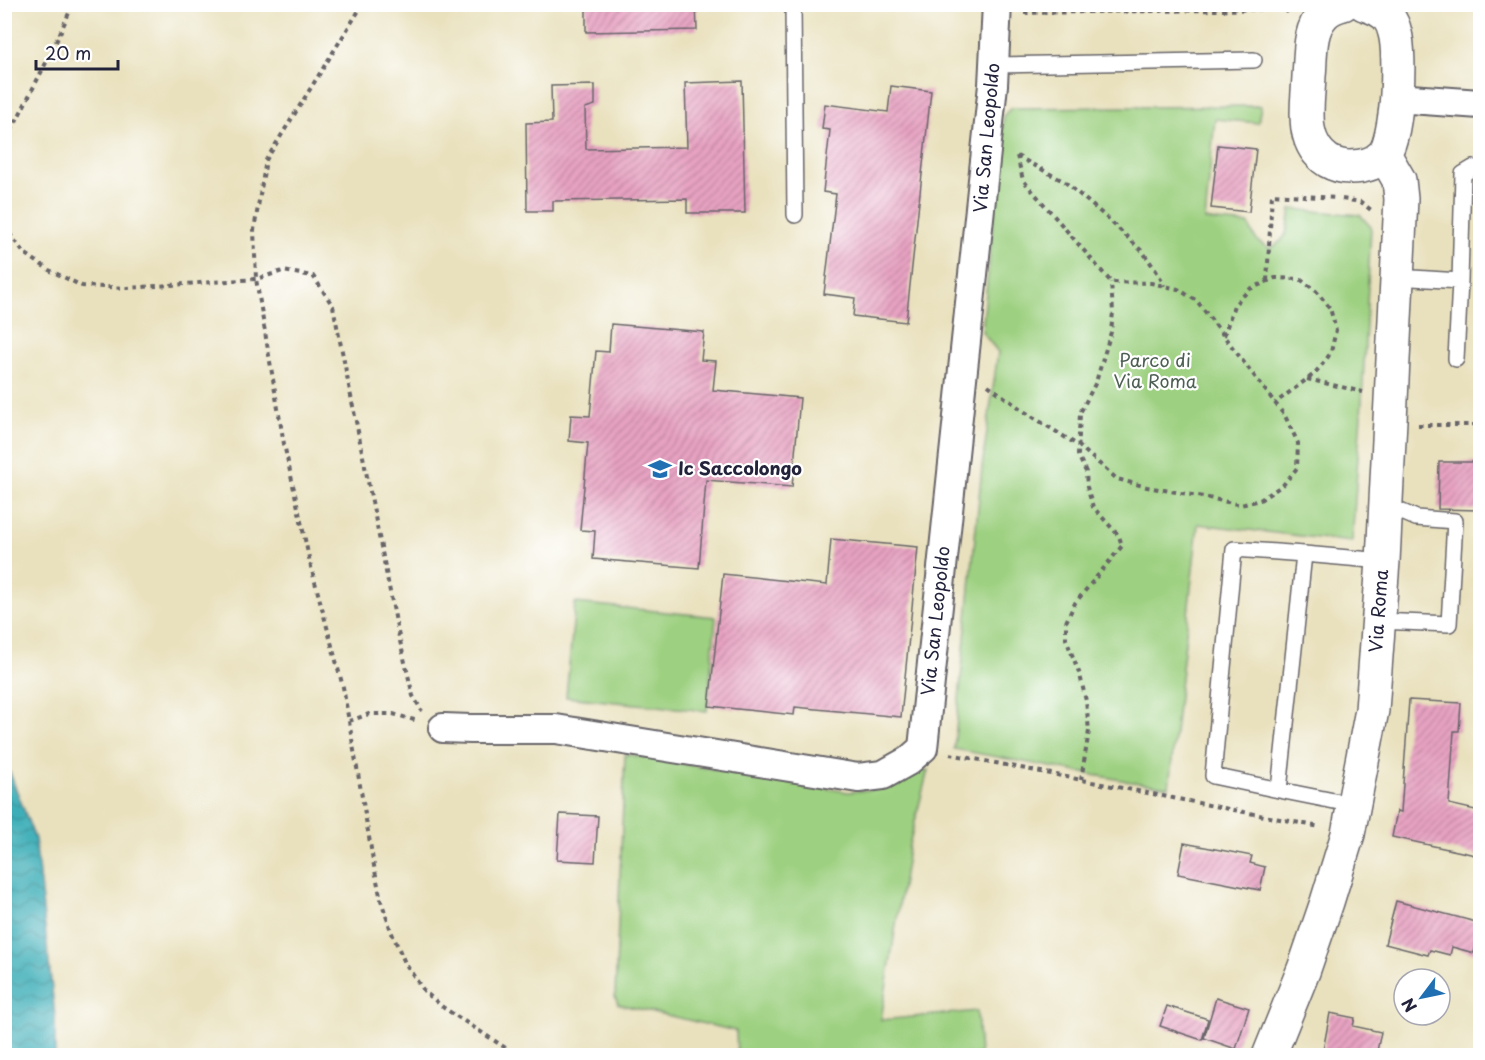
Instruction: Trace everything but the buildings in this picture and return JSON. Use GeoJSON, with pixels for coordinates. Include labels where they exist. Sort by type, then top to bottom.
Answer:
{"type":"FeatureCollection","features":[{"type":"Feature","properties":{"kind":"main road"},"geometry":{"type":"LineString","coordinates":[[1326,8],[1311,42],[1308,134],[1313,146],[1322,157],[1334,164],[1347,167],[1373,163],[1384,154],[1405,99],[1395,32],[1385,9]]}},
{"type":"Feature","properties":{"kind":"main road","name":"Via Roma"},"geometry":{"type":"LineString","coordinates":[[1269,1056],[1328,902],[1348,834],[1372,710],[1383,561],[1401,199],[1399,180],[1384,154]]}},
{"type":"Feature","properties":{"kind":"street","name":"Via San Leopoldo"},"geometry":{"type":"LineString","coordinates":[[923,748],[994,75],[997,4]]}},
{"type":"Feature","properties":{"kind":"street"},"geometry":{"type":"LineString","coordinates":[[1405,99],[1480,104]]}},
{"type":"Feature","properties":{"kind":"street"},"geometry":{"type":"LineString","coordinates":[[438,725],[471,729],[556,729],[858,778],[883,775],[908,761],[923,748]]}},
{"type":"Feature","properties":{"kind":"lane"},"geometry":{"type":"LineString","coordinates":[[793,4],[795,215]]}},
{"type":"Feature","properties":{"kind":"lane"},"geometry":{"type":"LineString","coordinates":[[994,75],[1254,60]]}},
{"type":"Feature","properties":{"kind":"lane"},"geometry":{"type":"LineString","coordinates":[[1456,359],[1463,174],[1473,168],[1480,168]]}},
{"type":"Feature","properties":{"kind":"lane"},"geometry":{"type":"LineString","coordinates":[[1397,277],[1460,281]]}},
{"type":"Feature","properties":{"kind":"lane"},"geometry":{"type":"LineString","coordinates":[[1379,621],[1449,624],[1455,521],[1416,518],[1386,505]]}},
{"type":"Feature","properties":{"kind":"lane"},"geometry":{"type":"LineString","coordinates":[[1354,805],[1214,776],[1234,549],[1383,561]]}},
{"type":"Feature","properties":{"kind":"lane"},"geometry":{"type":"LineString","coordinates":[[1279,790],[1304,554]]}},
{"type":"Feature","properties":{"kind":"path"},"geometry":{"type":"LineString","coordinates":[[4,147],[73,4]]}},
{"type":"Feature","properties":{"kind":"path"},"geometry":{"type":"LineString","coordinates":[[363,4],[266,160],[254,230],[256,279],[284,444],[311,567],[343,687],[374,867],[391,931],[405,963],[424,991],[444,1008],[518,1056]]}},
{"type":"Feature","properties":{"kind":"path"},"geometry":{"type":"LineString","coordinates":[[986,152],[1017,156],[1065,182],[1143,252],[1164,286]]}},
{"type":"Feature","properties":{"kind":"path"},"geometry":{"type":"LineString","coordinates":[[1017,156],[1023,180],[1111,282],[1113,312],[1111,332],[1096,382],[1080,413],[1078,455],[1086,472],[1087,487],[1093,507],[1119,536],[1122,546],[1075,603],[1066,622],[1066,639],[1080,675],[1089,731],[1081,780]]}},
{"type":"Feature","properties":{"kind":"path"},"geometry":{"type":"LineString","coordinates":[[1267,281],[1272,194],[1336,198]]}},
{"type":"Feature","properties":{"kind":"path"},"geometry":{"type":"LineString","coordinates":[[4,226],[23,252],[49,270],[82,286],[128,288],[256,279],[282,271],[313,276],[333,306],[399,637],[413,696],[423,715],[438,725]]}},
{"type":"Feature","properties":{"kind":"path"},"geometry":{"type":"LineString","coordinates":[[1224,337],[1234,305],[1250,289],[1275,278],[1300,279],[1316,291],[1330,308],[1336,330],[1331,352],[1314,374],[1275,403]]}},
{"type":"Feature","properties":{"kind":"path"},"geometry":{"type":"LineString","coordinates":[[963,368],[1025,412],[1079,446],[1118,479],[1241,506],[1260,500],[1283,485],[1297,468],[1298,443],[1285,416],[1197,301],[1178,289],[1151,283],[1111,282]]}},
{"type":"Feature","properties":{"kind":"path"},"geometry":{"type":"LineString","coordinates":[[1307,379],[1369,393]]}},
{"type":"Feature","properties":{"kind":"path"},"geometry":{"type":"LineString","coordinates":[[1411,425],[1480,425]]}},
{"type":"Feature","properties":{"kind":"path"},"geometry":{"type":"LineString","coordinates":[[349,721],[369,714],[393,714],[438,725]]}},
{"type":"Feature","properties":{"kind":"path"},"geometry":{"type":"LineString","coordinates":[[923,748],[1326,828]]}},
{"type":"Feature","properties":{"kind":"green space","name":"Parco di Via Roma"},"geometry":{"type":"Polygon","coordinates":[[[1261,106],[1258,123],[1215,119],[1205,220],[1249,224],[1256,239],[1270,248],[1284,237],[1291,209],[1360,215],[1371,227],[1352,542],[1198,524],[1169,787],[954,749],[982,467],[998,352],[982,332],[1004,115],[1011,108],[1261,106]]]}},
{"type":"Feature","properties":{"kind":"green space"},"geometry":{"type":"Polygon","coordinates":[[[575,603],[716,617],[707,711],[566,697],[575,603]]]}},
{"type":"Feature","properties":{"kind":"green space"},"geometry":{"type":"Polygon","coordinates":[[[625,754],[848,792],[877,789],[916,771],[928,770],[908,849],[881,1020],[977,1011],[980,1055],[737,1055],[736,1031],[618,1004],[615,996],[625,754]]]}},
{"type":"Feature","properties":{"kind":"water"},"geometry":{"type":"Polygon","coordinates":[[[5,760],[35,839],[55,1016],[55,1055],[5,1055],[5,760]]]}},
{"type":"Feature","properties":{"kind":"place","name":"Ic Saccolongo"},"geometry":{"type":"Point","coordinates":[660,469]}}]}
